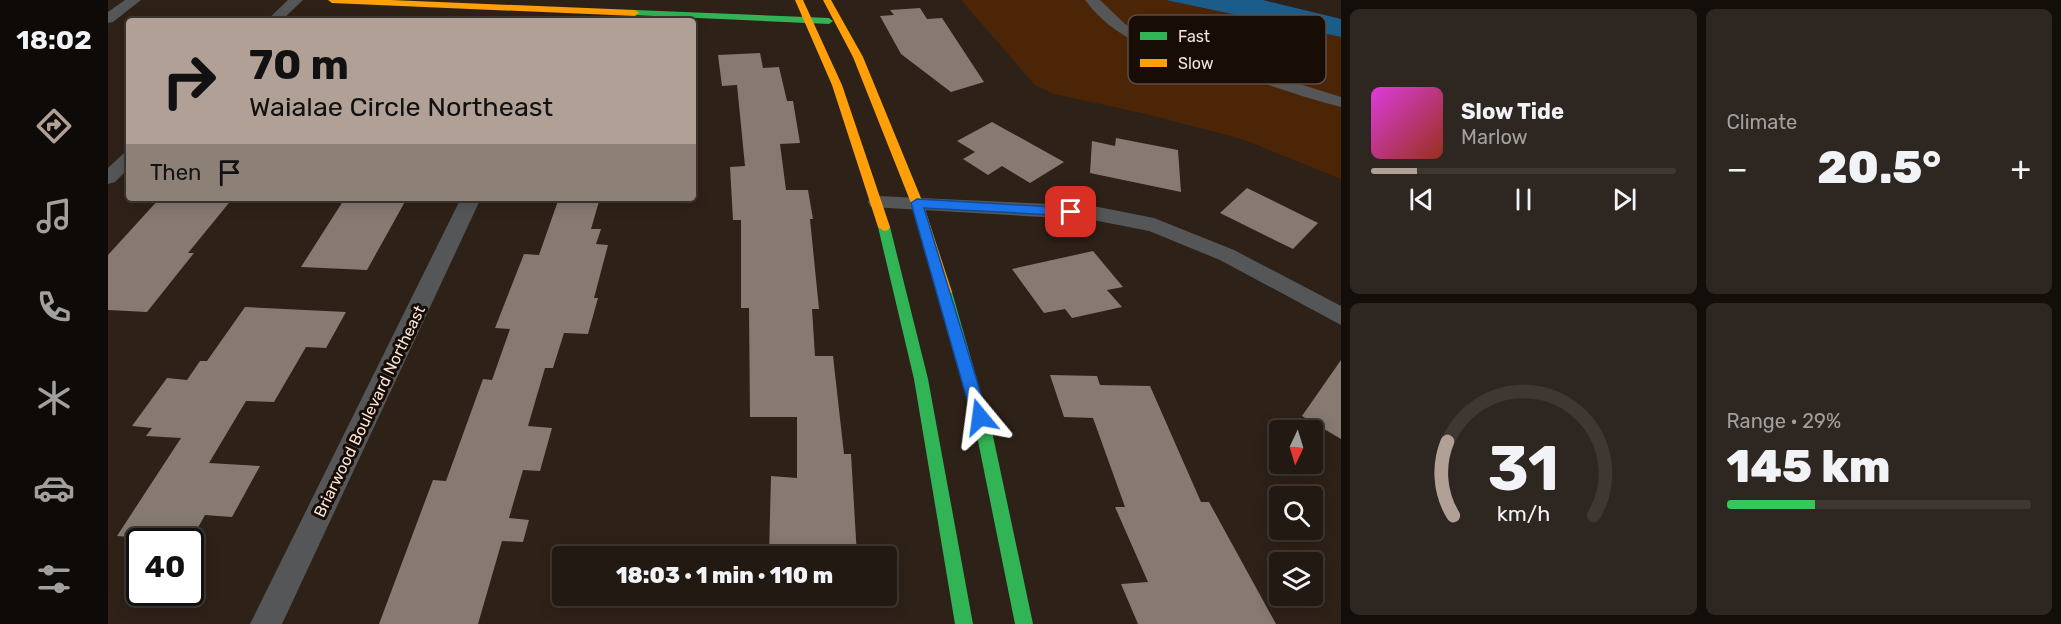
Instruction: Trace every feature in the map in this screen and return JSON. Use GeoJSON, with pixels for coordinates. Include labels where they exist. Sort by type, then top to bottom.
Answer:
{"type":"FeatureCollection","features":[{"type":"Feature","properties":{"kind":"street"},"geometry":{"type":"LineString","coordinates":[[108,19],[134,0]]}},
{"type":"Feature","properties":{"kind":"street"},"geometry":{"type":"LineString","coordinates":[[276,18],[296,0]]}},
{"type":"Feature","properties":{"kind":"street"},"geometry":{"type":"LineString","coordinates":[[332,0],[558,16],[659,18]]}},
{"type":"Feature","properties":{"kind":"street"},"geometry":{"type":"LineString","coordinates":[[799,0],[827,56],[878,202],[909,318],[932,428],[964,624]]}},
{"type":"Feature","properties":{"kind":"street"},"geometry":{"type":"LineString","coordinates":[[826,0],[858,57],[917,203],[985,436],[1024,624]]}},
{"type":"Feature","properties":{"kind":"street"},"geometry":{"type":"LineString","coordinates":[[1092,0],[1120,27],[1128,31]]}},
{"type":"Feature","properties":{"kind":"street"},"geometry":{"type":"LineString","coordinates":[[696,19],[838,21]]}},
{"type":"Feature","properties":{"kind":"street"},"geometry":{"type":"LineString","coordinates":[[1284,84],[1341,102]]}},
{"type":"Feature","properties":{"kind":"street"},"geometry":{"type":"LineString","coordinates":[[108,178],[126,161]]}},
{"type":"Feature","properties":{"kind":"street","name":"Briarwood Boulevard Northeast"},"geometry":{"type":"LineString","coordinates":[[267,624],[470,201]]}},
{"type":"Feature","properties":{"kind":"street"},"geometry":{"type":"LineString","coordinates":[[878,202],[1093,213],[1154,225],[1227,255],[1341,316]]}},
{"type":"Feature","properties":{"kind":"shaded area"},"geometry":{"type":"Polygon","coordinates":[[[961,0],[1166,0],[1237,15],[1128,15],[1128,84],[1326,84],[1326,34],[1341,37],[1341,179],[1242,139],[1142,113],[1054,94],[1035,85],[961,0]]]}},
{"type":"Feature","properties":{"kind":"water"},"geometry":{"type":"Polygon","coordinates":[[[1166,0],[1263,0],[1325,15],[1237,15],[1166,0]]]}},
{"type":"Feature","properties":{"kind":"water"},"geometry":{"type":"Polygon","coordinates":[[[1326,15],[1341,19],[1341,37],[1326,34],[1326,15]]]}},
{"type":"Feature","properties":{"kind":"building"},"geometry":{"type":"Polygon","coordinates":[[[920,8],[927,19],[942,18],[984,82],[951,92],[901,54],[880,16],[894,15],[890,10],[920,8]]]}},
{"type":"Feature","properties":{"kind":"building"},"geometry":{"type":"Polygon","coordinates":[[[760,53],[763,68],[779,67],[787,101],[793,101],[800,143],[780,144],[786,190],[808,190],[813,219],[810,219],[819,309],[812,309],[815,356],[833,356],[844,454],[851,454],[856,546],[769,546],[771,476],[797,478],[797,417],[750,417],[749,308],[741,308],[741,220],[733,220],[730,167],[745,166],[737,85],[722,86],[718,55],[760,53]]]}},
{"type":"Feature","properties":{"kind":"building"},"geometry":{"type":"Polygon","coordinates":[[[992,122],[1064,162],[1030,183],[1002,166],[988,175],[963,159],[975,152],[957,141],[992,122]]]}},
{"type":"Feature","properties":{"kind":"building"},"geometry":{"type":"Polygon","coordinates":[[[1116,138],[1178,150],[1181,192],[1090,173],[1092,141],[1115,146],[1116,138]]]}},
{"type":"Feature","properties":{"kind":"building"},"geometry":{"type":"Polygon","coordinates":[[[1247,188],[1318,223],[1293,249],[1220,213],[1247,188]]]}},
{"type":"Feature","properties":{"kind":"building"},"geometry":{"type":"Polygon","coordinates":[[[157,201],[231,201],[188,253],[194,253],[147,312],[108,310],[108,255],[157,201]]]}},
{"type":"Feature","properties":{"kind":"building"},"geometry":{"type":"Polygon","coordinates":[[[343,201],[405,201],[367,270],[301,267],[343,201]]]}},
{"type":"Feature","properties":{"kind":"building"},"geometry":{"type":"Polygon","coordinates":[[[558,201],[599,201],[591,229],[601,229],[596,244],[608,245],[594,298],[598,298],[588,334],[564,333],[553,368],[545,368],[528,426],[552,428],[540,471],[523,470],[509,518],[529,520],[523,542],[502,541],[478,624],[379,624],[433,480],[446,481],[483,379],[492,380],[510,329],[495,328],[524,254],[539,255],[558,201]]]}},
{"type":"Feature","properties":{"kind":"building"},"geometry":{"type":"Polygon","coordinates":[[[1093,251],[1123,287],[1107,290],[1122,307],[1072,318],[1065,309],[1044,313],[1012,269],[1093,251]]]}},
{"type":"Feature","properties":{"kind":"building"},"geometry":{"type":"Polygon","coordinates":[[[245,307],[346,312],[326,348],[306,347],[274,402],[246,401],[209,463],[260,466],[232,517],[205,515],[198,528],[126,528],[126,537],[117,536],[181,438],[146,436],[152,428],[132,426],[167,378],[187,380],[200,361],[207,361],[245,307]]]}},
{"type":"Feature","properties":{"kind":"building"},"geometry":{"type":"Polygon","coordinates":[[[1341,360],[1341,439],[1323,428],[1323,420],[1309,420],[1302,416],[1341,360]]]}},
{"type":"Feature","properties":{"kind":"building"},"geometry":{"type":"Polygon","coordinates":[[[1050,375],[1097,376],[1100,385],[1150,386],[1201,502],[1209,502],[1276,624],[1138,624],[1121,584],[1148,582],[1115,507],[1125,507],[1093,418],[1064,417],[1050,375]]]}},
{"type":"Feature","properties":{"kind":"traffic: fast"},"geometry":{"type":"LineString","coordinates":[[635,13],[829,21]]}},
{"type":"Feature","properties":{"kind":"traffic: fast"},"geometry":{"type":"LineString","coordinates":[[884,227],[921,379],[964,624]]}},
{"type":"Feature","properties":{"kind":"traffic: fast"},"geometry":{"type":"LineString","coordinates":[[945,292],[985,436],[1024,624]]}},
{"type":"Feature","properties":{"kind":"traffic: slow"},"geometry":{"type":"LineString","coordinates":[[332,0],[635,13]]}},
{"type":"Feature","properties":{"kind":"traffic: slow"},"geometry":{"type":"LineString","coordinates":[[799,0],[837,85],[884,227]]}},
{"type":"Feature","properties":{"kind":"traffic: slow"},"geometry":{"type":"LineString","coordinates":[[827,0],[858,57],[917,203],[945,292]]}},
{"type":"Feature","properties":{"kind":"route"},"geometry":{"type":"LineString","coordinates":[[980,417],[917,203],[1071,212]]}}]}
